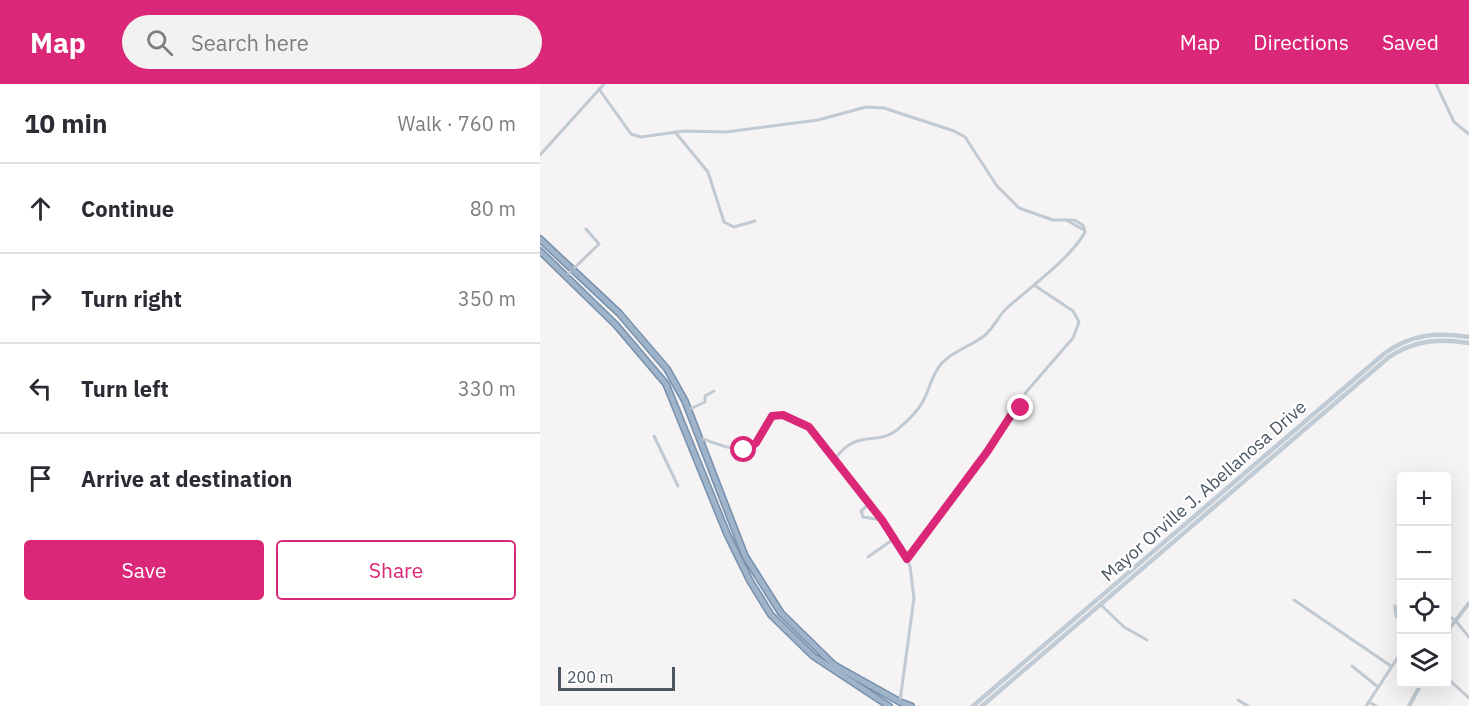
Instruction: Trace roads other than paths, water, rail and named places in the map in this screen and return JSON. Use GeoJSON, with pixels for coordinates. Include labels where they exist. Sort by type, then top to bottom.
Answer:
{"type":"FeatureCollection","features":[{"type":"Feature","properties":{"kind":"highway"},"geometry":{"type":"LineString","coordinates":[[540,239],[624,318],[673,378],[688,410],[739,541],[758,580],[781,613],[818,651],[845,672],[900,702],[912,706]]}},
{"type":"Feature","properties":{"kind":"highway"},"geometry":{"type":"LineString","coordinates":[[540,251],[616,325],[666,384],[727,534],[750,581],[771,615],[813,656],[889,706]]}},
{"type":"Feature","properties":{"kind":"highway"},"geometry":{"type":"LineString","coordinates":[[666,384],[673,378]]}},
{"type":"Feature","properties":{"kind":"highway"},"geometry":{"type":"LineString","coordinates":[[813,656],[818,651]]}},
{"type":"Feature","properties":{"kind":"highway"},"geometry":{"type":"LineString","coordinates":[[875,698],[879,691]]}},
{"type":"Feature","properties":{"kind":"main road","name":"Mayor Orville J. Abellanosa Drive"},"geometry":{"type":"LineString","coordinates":[[982,706],[1389,357],[1412,344],[1439,337],[1469,343]]}},
{"type":"Feature","properties":{"kind":"main road","name":"Mayor Orville J. Abellanosa Drive"},"geometry":{"type":"LineString","coordinates":[[973,706],[1385,353],[1410,339],[1469,337]]}},
{"type":"Feature","properties":{"kind":"street"},"geometry":{"type":"LineString","coordinates":[[540,155],[604,84]]}},
{"type":"Feature","properties":{"kind":"street"},"geometry":{"type":"LineString","coordinates":[[1436,84],[1454,122],[1469,134]]}},
{"type":"Feature","properties":{"kind":"street"},"geometry":{"type":"LineString","coordinates":[[599,89],[634,135],[644,137],[675,132],[726,132],[812,121],[866,107],[884,108],[960,134],[974,149],[998,186],[1017,207],[1053,220],[1080,222],[1085,231],[1078,245],[1005,310],[986,335],[943,362],[931,379],[922,405],[907,421],[892,433],[849,443],[834,460]]}},
{"type":"Feature","properties":{"kind":"street"},"geometry":{"type":"LineString","coordinates":[[675,132],[708,172],[724,222],[735,227],[755,221]]}},
{"type":"Feature","properties":{"kind":"street"},"geometry":{"type":"LineString","coordinates":[[566,276],[599,244],[586,229]]}},
{"type":"Feature","properties":{"kind":"street"},"geometry":{"type":"LineString","coordinates":[[907,559],[987,452],[1033,383],[1073,338],[1079,322],[1073,310],[1034,285]]}},
{"type":"Feature","properties":{"kind":"street"},"geometry":{"type":"LineString","coordinates":[[688,410],[705,402],[705,396],[714,391]]}},
{"type":"Feature","properties":{"kind":"street"},"geometry":{"type":"LineString","coordinates":[[1017,406],[1028,408]]}},
{"type":"Feature","properties":{"kind":"street"},"geometry":{"type":"LineString","coordinates":[[699,438],[748,449],[756,443],[769,418],[779,414],[806,424],[882,520],[907,559],[914,598],[900,702]]}},
{"type":"Feature","properties":{"kind":"street"},"geometry":{"type":"LineString","coordinates":[[654,436],[678,486]]}},
{"type":"Feature","properties":{"kind":"street"},"geometry":{"type":"LineString","coordinates":[[869,504],[861,512],[863,517],[882,520]]}},
{"type":"Feature","properties":{"kind":"street"},"geometry":{"type":"LineString","coordinates":[[868,557],[895,538]]}},
{"type":"Feature","properties":{"kind":"street"},"geometry":{"type":"LineString","coordinates":[[1294,600],[1391,666]]}},
{"type":"Feature","properties":{"kind":"street"},"geometry":{"type":"LineString","coordinates":[[1451,626],[1469,603]]}},
{"type":"Feature","properties":{"kind":"street"},"geometry":{"type":"LineString","coordinates":[[1101,605],[1124,627],[1148,640]]}},
{"type":"Feature","properties":{"kind":"street"},"geometry":{"type":"LineString","coordinates":[[1395,606],[1397,616]]}},
{"type":"Feature","properties":{"kind":"street"},"geometry":{"type":"LineString","coordinates":[[1451,618],[1469,637]]}},
{"type":"Feature","properties":{"kind":"street"},"geometry":{"type":"LineString","coordinates":[[1376,706],[1367,704],[1397,657]]}},
{"type":"Feature","properties":{"kind":"street"},"geometry":{"type":"LineString","coordinates":[[1352,666],[1378,687]]}},
{"type":"Feature","properties":{"kind":"street"},"geometry":{"type":"LineString","coordinates":[[1451,682],[1469,698]]}},
{"type":"Feature","properties":{"kind":"street"},"geometry":{"type":"LineString","coordinates":[[1409,706],[1418,688]]}},
{"type":"Feature","properties":{"kind":"street"},"geometry":{"type":"LineString","coordinates":[[1238,700],[1248,706]]}}]}
